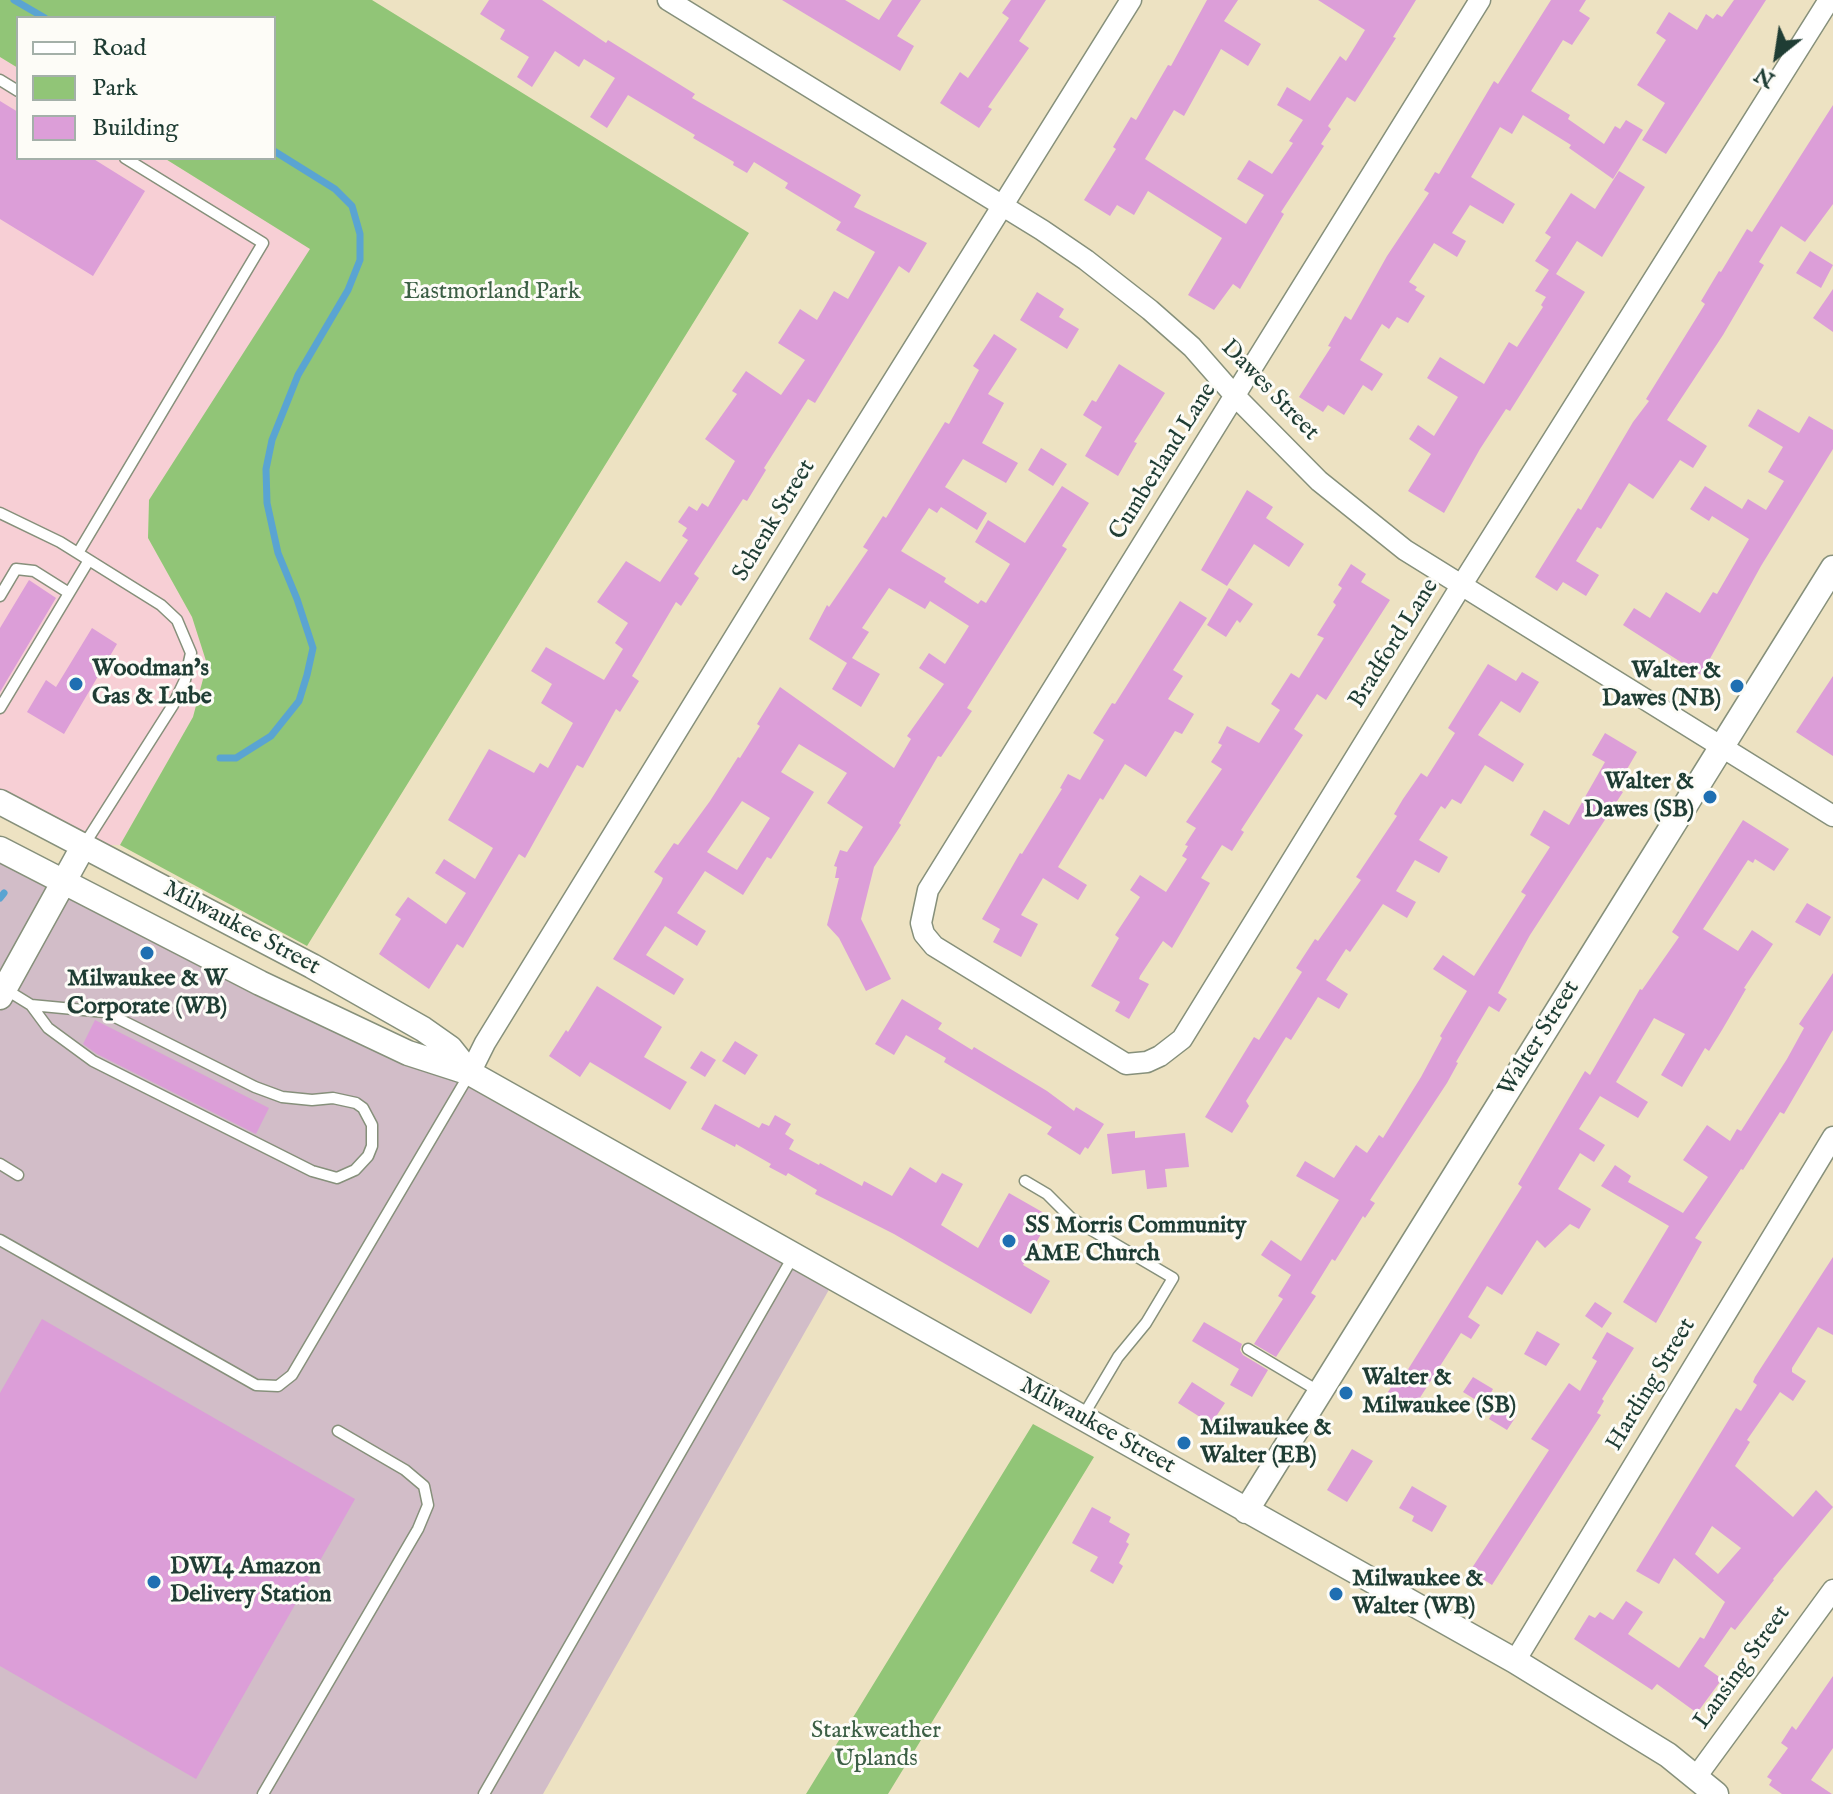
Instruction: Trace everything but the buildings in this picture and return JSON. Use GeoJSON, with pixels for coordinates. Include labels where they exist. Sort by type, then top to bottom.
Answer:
{"type":"FeatureCollection","features":[{"type":"Feature","properties":{"kind":"street","name":"Dawes Street"},"geometry":{"type":"LineString","coordinates":[[668,0],[1086,260],[1192,347],[1235,396],[1319,481],[1405,550],[1833,816]]}},
{"type":"Feature","properties":{"kind":"street","name":"Schenk Street"},"geometry":{"type":"LineString","coordinates":[[470,1073],[485,1043],[1131,0]]}},
{"type":"Feature","properties":{"kind":"street","name":"Cumberland Lane"},"geometry":{"type":"LineString","coordinates":[[922,911],[928,890],[1480,0]]}},
{"type":"Feature","properties":{"kind":"street","name":"Bradford Lane"},"geometry":{"type":"LineString","coordinates":[[922,911],[924,934],[934,946],[1126,1064],[1147,1062],[1182,1039],[1461,586],[1829,0]]}},
{"type":"Feature","properties":{"kind":"street","name":"Walter Street"},"geometry":{"type":"LineString","coordinates":[[1246,1511],[1833,568]]}},
{"type":"Feature","properties":{"kind":"street","name":"Milwaukee Street"},"geometry":{"type":"LineString","coordinates":[[0,802],[312,966],[423,1029],[450,1048],[470,1073]]}},
{"type":"Feature","properties":{"kind":"street"},"geometry":{"type":"LineString","coordinates":[[2,993],[84,845]]}},
{"type":"Feature","properties":{"kind":"street","name":"Milwaukee Street"},"geometry":{"type":"LineString","coordinates":[[0,849],[260,983],[408,1053],[470,1073],[1515,1661],[1668,1755],[1716,1794]]}},
{"type":"Feature","properties":{"kind":"street","name":"Harding Street"},"geometry":{"type":"LineString","coordinates":[[1515,1661],[1830,1144]]}},
{"type":"Feature","properties":{"kind":"street","name":"Lansing Street"},"geometry":{"type":"LineString","coordinates":[[1696,1777],[1833,1590]]}},
{"type":"Feature","properties":{"kind":"lane"},"geometry":{"type":"LineString","coordinates":[[78,553],[263,243],[128,160]]}},
{"type":"Feature","properties":{"kind":"lane"},"geometry":{"type":"LineString","coordinates":[[0,513],[78,553],[161,605],[177,620],[191,653],[185,680],[173,705],[84,845]]}},
{"type":"Feature","properties":{"kind":"lane"},"geometry":{"type":"LineString","coordinates":[[0,708],[89,560]]}},
{"type":"Feature","properties":{"kind":"lane"},"geometry":{"type":"LineString","coordinates":[[0,596],[16,569],[34,571],[69,593]]}},
{"type":"Feature","properties":{"kind":"lane"},"geometry":{"type":"LineString","coordinates":[[2,993],[31,1005],[105,1012],[255,1087],[282,1097],[312,1100],[333,1098],[356,1103],[363,1108],[372,1125],[372,1146],[368,1156],[355,1170],[337,1178],[312,1171],[93,1061],[48,1028],[31,1005]]}},
{"type":"Feature","properties":{"kind":"lane"},"geometry":{"type":"LineString","coordinates":[[0,1240],[256,1385],[278,1386],[292,1375],[470,1073]]}},
{"type":"Feature","properties":{"kind":"lane"},"geometry":{"type":"LineString","coordinates":[[0,1164],[18,1175]]}},
{"type":"Feature","properties":{"kind":"lane"},"geometry":{"type":"LineString","coordinates":[[1025,1181],[1047,1194],[1071,1218],[1173,1278],[1146,1323],[1118,1357],[1082,1418]]}},
{"type":"Feature","properties":{"kind":"lane"},"geometry":{"type":"LineString","coordinates":[[484,1794],[794,1255]]}},
{"type":"Feature","properties":{"kind":"lane"},"geometry":{"type":"LineString","coordinates":[[1248,1349],[1320,1392]]}},
{"type":"Feature","properties":{"kind":"lane"},"geometry":{"type":"LineString","coordinates":[[263,1794],[411,1541],[428,1505],[424,1486],[405,1470],[338,1431]]}},
{"type":"Feature","properties":{"kind":"shaded area"},"geometry":{"type":"Polygon","coordinates":[[[0,57],[16,67],[16,160],[167,160],[311,249],[149,500],[148,538],[192,617],[207,664],[193,717],[120,845],[84,845],[0,800],[0,57]]]}},
{"type":"Feature","properties":{"kind":"shaded area"},"geometry":{"type":"Polygon","coordinates":[[[0,849],[407,1053],[835,1279],[543,1794],[0,1794],[0,849]]]}},
{"type":"Feature","properties":{"kind":"green space","name":"Eastmorland Park"},"geometry":{"type":"Polygon","coordinates":[[[0,0],[372,0],[749,233],[307,946],[120,845],[193,717],[207,664],[192,617],[148,538],[149,500],[310,249],[167,160],[276,160],[276,16],[16,16],[16,67],[0,57],[0,0]]]}},
{"type":"Feature","properties":{"kind":"green space","name":"Starkweather Uplands"},"geometry":{"type":"Polygon","coordinates":[[[1033,1424],[1094,1457],[888,1794],[806,1794],[1033,1424]]]}},
{"type":"Feature","properties":{"kind":"waterway"},"geometry":{"type":"LineString","coordinates":[[14,0],[42,16]]}},
{"type":"Feature","properties":{"kind":"waterway"},"geometry":{"type":"LineString","coordinates":[[220,758],[236,758],[271,736],[299,701],[307,675],[313,648],[278,553],[267,503],[266,469],[272,440],[298,375],[348,290],[360,260],[360,234],[352,206],[335,189],[276,152]]}},
{"type":"Feature","properties":{"kind":"waterway"},"geometry":{"type":"LineString","coordinates":[[0,898],[4,893]]}},
{"type":"Feature","properties":{"kind":"place","name":"Woodman's Gas & Lube"},"geometry":{"type":"Point","coordinates":[76,684]}},
{"type":"Feature","properties":{"kind":"place","name":"Walter & Dawes (NB)"},"geometry":{"type":"Point","coordinates":[1737,686]}},
{"type":"Feature","properties":{"kind":"place","name":"Walter & Dawes (SB)"},"geometry":{"type":"Point","coordinates":[1710,797]}},
{"type":"Feature","properties":{"kind":"place","name":"Milwaukee & W Corporate (WB)"},"geometry":{"type":"Point","coordinates":[147,953]}},
{"type":"Feature","properties":{"kind":"place","name":"SS Morris Community AME Church"},"geometry":{"type":"Point","coordinates":[1009,1241]}},
{"type":"Feature","properties":{"kind":"place","name":"Walter & Milwaukee (SB)"},"geometry":{"type":"Point","coordinates":[1346,1393]}},
{"type":"Feature","properties":{"kind":"place","name":"Milwaukee & Walter (EB)"},"geometry":{"type":"Point","coordinates":[1184,1443]}},
{"type":"Feature","properties":{"kind":"place","name":"DWI4 Amazon Delivery Station"},"geometry":{"type":"Point","coordinates":[154,1582]}},
{"type":"Feature","properties":{"kind":"place","name":"Milwaukee & Walter (WB)"},"geometry":{"type":"Point","coordinates":[1336,1594]}}]}
